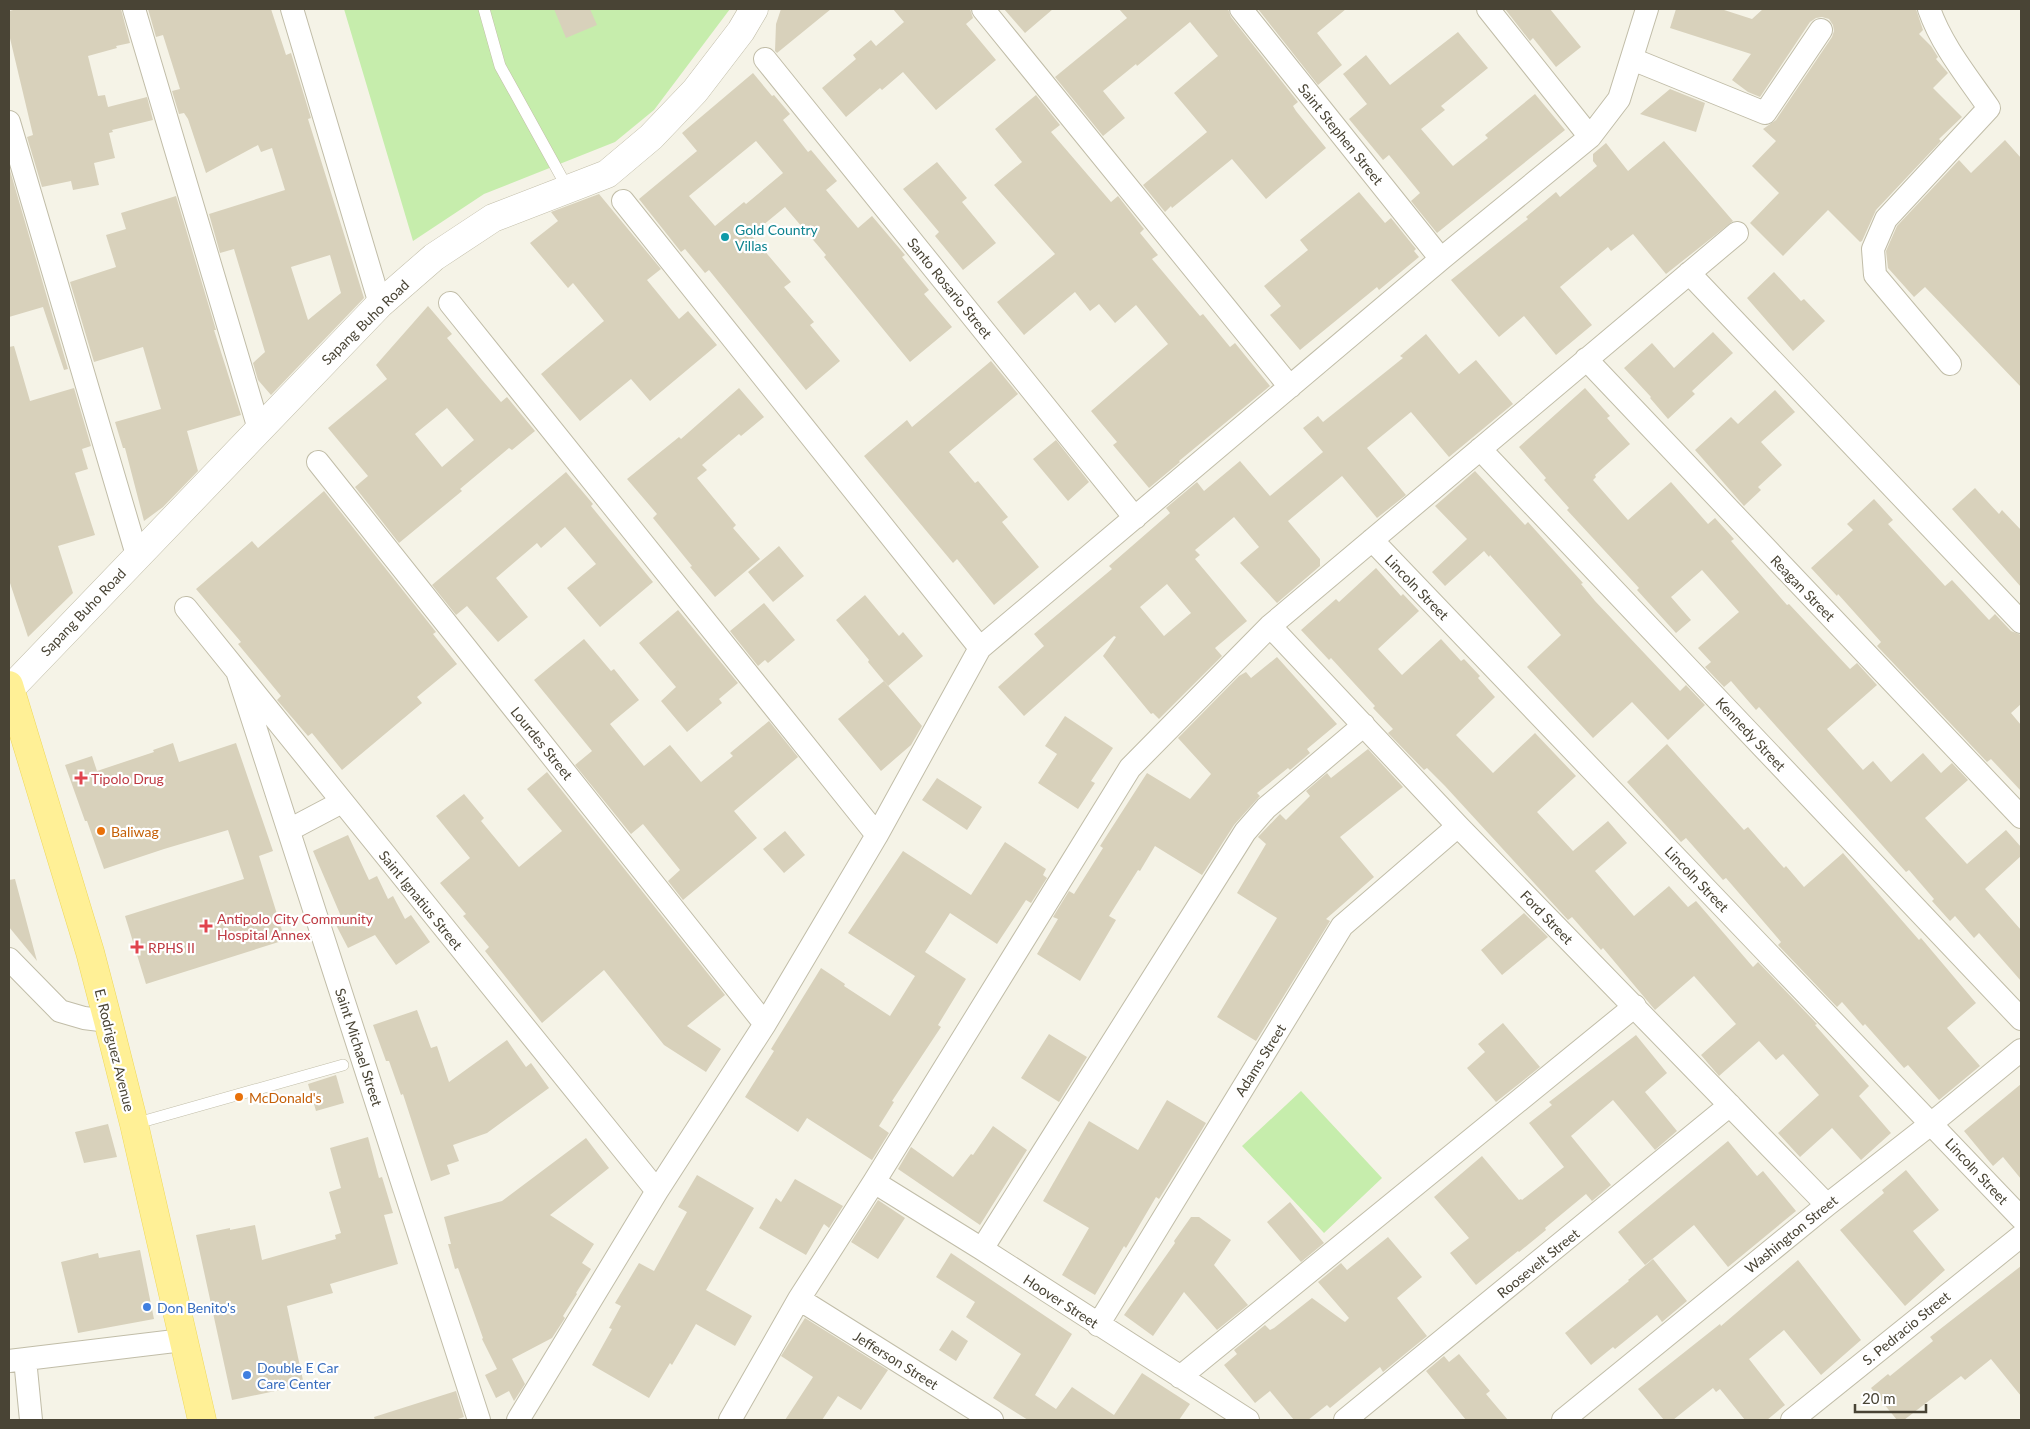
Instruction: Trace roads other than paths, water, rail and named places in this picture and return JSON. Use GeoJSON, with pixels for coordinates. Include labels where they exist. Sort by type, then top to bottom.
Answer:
{"type":"FeatureCollection","features":[{"type":"Feature","properties":{"kind":"main road","name":"E. Rodriguez Avenue"},"geometry":{"type":"LineString","coordinates":[[9,687],[90,952],[134,1124],[202,1420]]}},
{"type":"Feature","properties":{"kind":"street"},"geometry":{"type":"LineString","coordinates":[[134,9],[259,429]]}},
{"type":"Feature","properties":{"kind":"street"},"geometry":{"type":"LineString","coordinates":[[292,9],[380,304]]}},
{"type":"Feature","properties":{"kind":"street","name":"Sapang Buho Road"},"geometry":{"type":"LineString","coordinates":[[9,687],[380,304],[434,257],[493,218],[607,174],[650,137],[694,91],[741,31],[754,9]]}},
{"type":"Feature","properties":{"kind":"street"},"geometry":{"type":"LineString","coordinates":[[983,9],[1290,387]]}},
{"type":"Feature","properties":{"kind":"street","name":"Saint Stephen Street"},"geometry":{"type":"LineString","coordinates":[[1241,9],[1441,259]]}},
{"type":"Feature","properties":{"kind":"street"},"geometry":{"type":"LineString","coordinates":[[1488,9],[1590,137]]}},
{"type":"Feature","properties":{"kind":"street"},"geometry":{"type":"LineString","coordinates":[[518,1420],[657,1191],[766,1024],[877,835],[980,648],[1441,259],[1590,137],[1619,99],[1647,9]]}},
{"type":"Feature","properties":{"kind":"street"},"geometry":{"type":"LineString","coordinates":[[1929,9],[1949,51],[1989,108],[1886,219],[1873,249],[1875,275],[1950,364]]}},
{"type":"Feature","properties":{"kind":"street"},"geometry":{"type":"LineString","coordinates":[[1632,58],[1765,113],[1821,30]]}},
{"type":"Feature","properties":{"kind":"street","name":"Santo Rosario Street"},"geometry":{"type":"LineString","coordinates":[[764,59],[1135,518]]}},
{"type":"Feature","properties":{"kind":"street"},"geometry":{"type":"LineString","coordinates":[[9,122],[137,555]]}},
{"type":"Feature","properties":{"kind":"street"},"geometry":{"type":"LineString","coordinates":[[623,200],[980,648]]}},
{"type":"Feature","properties":{"kind":"street"},"geometry":{"type":"LineString","coordinates":[[730,1420],[799,1299],[874,1182],[1130,768],[1270,626],[1737,233]]}},
{"type":"Feature","properties":{"kind":"street"},"geometry":{"type":"LineString","coordinates":[[1689,273],[2021,622]]}},
{"type":"Feature","properties":{"kind":"street"},"geometry":{"type":"LineString","coordinates":[[450,303],[877,835]]}},
{"type":"Feature","properties":{"kind":"street","name":"Reagan Street"},"geometry":{"type":"LineString","coordinates":[[1586,359],[2021,817]]}},
{"type":"Feature","properties":{"kind":"street","name":"Kennedy Street"},"geometry":{"type":"LineString","coordinates":[[1480,449],[2021,1019]]}},
{"type":"Feature","properties":{"kind":"street","name":"Lourdes Street"},"geometry":{"type":"LineString","coordinates":[[318,462],[766,1024]]}},
{"type":"Feature","properties":{"kind":"street","name":"Lincoln Street"},"geometry":{"type":"LineString","coordinates":[[1372,540],[2021,1218]]}},
{"type":"Feature","properties":{"kind":"street","name":"Saint Ignatius Street"},"geometry":{"type":"LineString","coordinates":[[186,608],[657,1191]]}},
{"type":"Feature","properties":{"kind":"street","name":"Ford Street"},"geometry":{"type":"LineString","coordinates":[[1270,626],[1458,826],[1827,1205]]}},
{"type":"Feature","properties":{"kind":"street","name":"Saint Michael Street"},"geometry":{"type":"LineString","coordinates":[[238,674],[479,1420]]}},
{"type":"Feature","properties":{"kind":"street"},"geometry":{"type":"LineString","coordinates":[[982,1249],[1245,832],[1266,808],[1364,725]]}},
{"type":"Feature","properties":{"kind":"street"},"geometry":{"type":"LineString","coordinates":[[289,830],[342,802]]}},
{"type":"Feature","properties":{"kind":"street","name":"Adams Street"},"geometry":{"type":"LineString","coordinates":[[1098,1325],[1342,926],[1458,826]]}},
{"type":"Feature","properties":{"kind":"street"},"geometry":{"type":"LineString","coordinates":[[9,959],[60,1011],[84,1018],[108,1021]]}},
{"type":"Feature","properties":{"kind":"street"},"geometry":{"type":"LineString","coordinates":[[1180,1377],[1635,1006]]}},
{"type":"Feature","properties":{"kind":"street","name":"Washington Street"},"geometry":{"type":"LineString","coordinates":[[1563,1420],[1827,1205],[1932,1124],[2021,1050]]}},
{"type":"Feature","properties":{"kind":"street","name":"Roosevelt Street"},"geometry":{"type":"LineString","coordinates":[[1345,1420],[1730,1105]]}},
{"type":"Feature","properties":{"kind":"street","name":"Hoover Street"},"geometry":{"type":"LineString","coordinates":[[874,1182],[1248,1420]]}},
{"type":"Feature","properties":{"kind":"street","name":"S. Pedracio Street"},"geometry":{"type":"LineString","coordinates":[[1792,1420],[2021,1236]]}},
{"type":"Feature","properties":{"kind":"street","name":"Jefferson Street"},"geometry":{"type":"LineString","coordinates":[[799,1299],[992,1420]]}},
{"type":"Feature","properties":{"kind":"street"},"geometry":{"type":"LineString","coordinates":[[31,1420],[17,1360],[183,1340]]}},
{"type":"Feature","properties":{"kind":"lane"},"geometry":{"type":"LineString","coordinates":[[484,9],[500,66],[568,189]]}},
{"type":"Feature","properties":{"kind":"lane"},"geometry":{"type":"LineString","coordinates":[[134,1124],[343,1065]]}},
{"type":"Feature","properties":{"kind":"place","name":"Gold Country Villas"},"geometry":{"type":"Point","coordinates":[725,237]}},
{"type":"Feature","properties":{"kind":"place","name":"Tipolo Drug"},"geometry":{"type":"Point","coordinates":[81,778]}},
{"type":"Feature","properties":{"kind":"place","name":"Baliwag"},"geometry":{"type":"Point","coordinates":[101,831]}},
{"type":"Feature","properties":{"kind":"place","name":"Antipolo City Community Hospital Annex"},"geometry":{"type":"Point","coordinates":[206,926]}},
{"type":"Feature","properties":{"kind":"place","name":"RPHS II"},"geometry":{"type":"Point","coordinates":[137,947]}},
{"type":"Feature","properties":{"kind":"place","name":"McDonald's"},"geometry":{"type":"Point","coordinates":[239,1097]}},
{"type":"Feature","properties":{"kind":"place","name":"Don Benito's"},"geometry":{"type":"Point","coordinates":[147,1307]}},
{"type":"Feature","properties":{"kind":"place","name":"Double E Car Care Center"},"geometry":{"type":"Point","coordinates":[247,1375]}}]}
